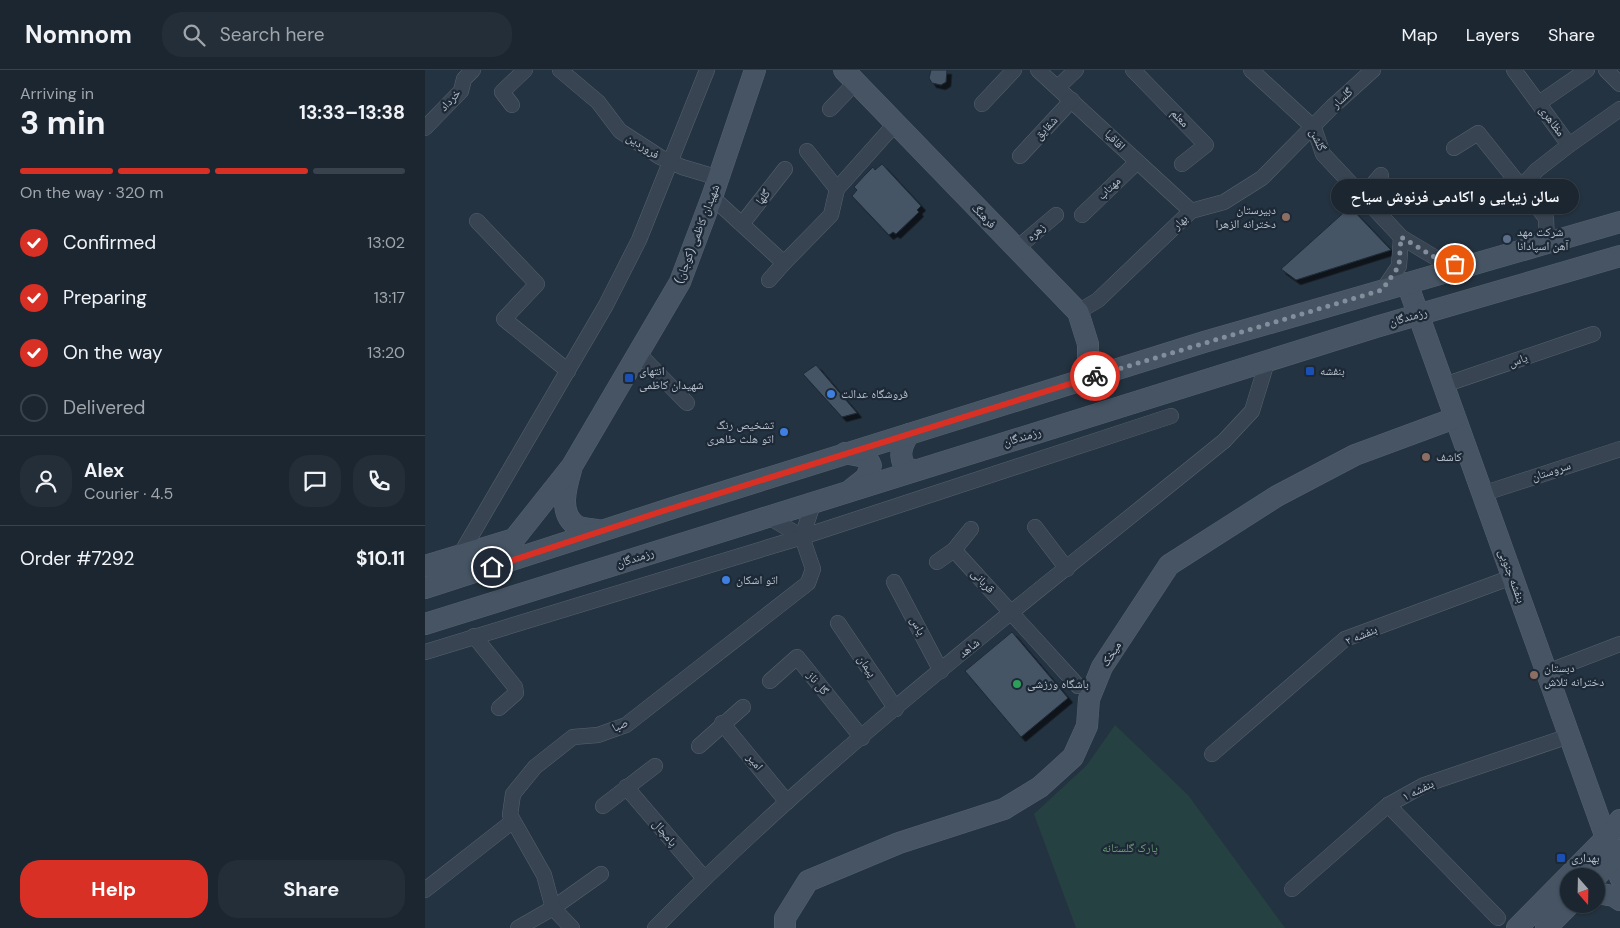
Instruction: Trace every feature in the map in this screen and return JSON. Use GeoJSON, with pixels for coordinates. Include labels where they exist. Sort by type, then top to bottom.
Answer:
{"type":"FeatureCollection","features":[{"type":"Feature","properties":{"kind":"main road","name":"شهیدان کاظمی (کوجان)"},"geometry":{"type":"LineString","coordinates":[[571,466],[639,354],[679,282],[716,188],[755,70]]}},
{"type":"Feature","properties":{"kind":"main road","name":"فرهنگ"},"geometry":{"type":"LineString","coordinates":[[850,76],[1078,312],[1088,344],[1088,378]]}},
{"type":"Feature","properties":{"kind":"main road"},"geometry":{"type":"LineString","coordinates":[[425,588],[1088,378],[1382,290],[1620,222]]}},
{"type":"Feature","properties":{"kind":"main road","name":"رزمندگان"},"geometry":{"type":"LineString","coordinates":[[425,624],[1418,314],[1615,261]]}},
{"type":"Feature","properties":{"kind":"main road","name":"بنفشه جنوبی"},"geometry":{"type":"LineString","coordinates":[[1407,283],[1569,736],[1616,856]]}},
{"type":"Feature","properties":{"kind":"main road","name":"میخک"},"geometry":{"type":"LineString","coordinates":[[785,928],[785,918],[808,881],[899,843],[1004,809],[1040,787],[1073,757],[1087,726],[1089,699],[1102,668],[1169,564],[1277,496],[1355,455],[1455,418]]}},
{"type":"Feature","properties":{"kind":"main road"},"geometry":{"type":"LineString","coordinates":[[909,434],[903,442],[900,454],[906,469],[915,470]]}},
{"type":"Feature","properties":{"kind":"main road"},"geometry":{"type":"LineString","coordinates":[[845,454],[864,456],[869,460],[871,466],[866,478],[852,490]]}},
{"type":"Feature","properties":{"kind":"main road"},"geometry":{"type":"LineString","coordinates":[[571,466],[564,496],[568,515],[578,526],[601,531]]}},
{"type":"Feature","properties":{"kind":"main road"},"geometry":{"type":"LineString","coordinates":[[492,567],[571,466]]}},
{"type":"Feature","properties":{"kind":"main road"},"geometry":{"type":"LineString","coordinates":[[427,562],[460,555],[514,539]]}},
{"type":"Feature","properties":{"kind":"main road"},"geometry":{"type":"LineString","coordinates":[[1605,868],[1616,856],[1620,820]]}},
{"type":"Feature","properties":{"kind":"main road"},"geometry":{"type":"LineString","coordinates":[[1517,928],[1616,856]]}},
{"type":"Feature","properties":{"kind":"main road"},"geometry":{"type":"LineString","coordinates":[[1605,894],[1614,896],[1620,900]]}},
{"type":"Feature","properties":{"kind":"main road"},"geometry":{"type":"LineString","coordinates":[[1546,928],[1561,913]]}},
{"type":"Feature","properties":{"kind":"street"},"geometry":{"type":"LineString","coordinates":[[513,105],[502,92],[525,70]]}},
{"type":"Feature","properties":{"kind":"street","name":"فروردین"},"geometry":{"type":"LineString","coordinates":[[560,70],[598,102],[620,131],[716,188]]}},
{"type":"Feature","properties":{"kind":"street"},"geometry":{"type":"LineString","coordinates":[[460,555],[568,371],[639,240],[707,70]]}},
{"type":"Feature","properties":{"kind":"street"},"geometry":{"type":"LineString","coordinates":[[982,104],[1015,70]]}},
{"type":"Feature","properties":{"kind":"street","name":"اقاقیا"},"geometry":{"type":"LineString","coordinates":[[1038,70],[1059,87],[1191,211]]}},
{"type":"Feature","properties":{"kind":"street"},"geometry":{"type":"LineString","coordinates":[[1059,87],[1076,70]]}},
{"type":"Feature","properties":{"kind":"street","name":"گلسار"},"geometry":{"type":"LineString","coordinates":[[1314,128],[1332,108],[1373,70]]}},
{"type":"Feature","properties":{"kind":"street","name":"مظاهری"},"geometry":{"type":"LineString","coordinates":[[1514,70],[1569,145],[1537,170],[1521,187]]}},
{"type":"Feature","properties":{"kind":"street"},"geometry":{"type":"LineString","coordinates":[[1539,103],[1587,70]]}},
{"type":"Feature","properties":{"kind":"street"},"geometry":{"type":"LineString","coordinates":[[1605,70],[1620,84]]}},
{"type":"Feature","properties":{"kind":"street","name":"گلشن"},"geometry":{"type":"LineString","coordinates":[[1257,72],[1314,128],[1323,154],[1401,237],[1441,261],[1469,266]]}},
{"type":"Feature","properties":{"kind":"street","name":"خرداد"},"geometry":{"type":"LineString","coordinates":[[425,128],[461,91],[464,73]]}},
{"type":"Feature","properties":{"kind":"street","name":"معلم"},"geometry":{"type":"LineString","coordinates":[[1141,73],[1206,145],[1182,164]]}},
{"type":"Feature","properties":{"kind":"street"},"geometry":{"type":"LineString","coordinates":[[829,109],[850,76]]}},
{"type":"Feature","properties":{"kind":"street","name":"شقایق"},"geometry":{"type":"LineString","coordinates":[[1020,156],[1072,100]]}},
{"type":"Feature","properties":{"kind":"street"},"geometry":{"type":"LineString","coordinates":[[1569,145],[1620,109]]}},
{"type":"Feature","properties":{"kind":"street"},"geometry":{"type":"LineString","coordinates":[[769,280],[831,215],[837,189],[895,124]]}},
{"type":"Feature","properties":{"kind":"street","name":"بهار"},"geometry":{"type":"LineString","coordinates":[[1078,312],[1098,300],[1191,211],[1224,202],[1262,178],[1314,128]]}},
{"type":"Feature","properties":{"kind":"street"},"geometry":{"type":"LineString","coordinates":[[1454,148],[1478,133],[1546,218],[1547,243]]}},
{"type":"Feature","properties":{"kind":"street"},"geometry":{"type":"LineString","coordinates":[[807,151],[837,189]]}},
{"type":"Feature","properties":{"kind":"street","name":"مهتاب"},"geometry":{"type":"LineString","coordinates":[[1082,215],[1137,162]]}},
{"type":"Feature","properties":{"kind":"street","name":"گلها"},"geometry":{"type":"LineString","coordinates":[[742,224],[785,169]]}},
{"type":"Feature","properties":{"kind":"street"},"geometry":{"type":"LineString","coordinates":[[1363,196],[1381,175]]}},
{"type":"Feature","properties":{"kind":"street"},"geometry":{"type":"LineString","coordinates":[[716,188],[742,224],[784,264]]}},
{"type":"Feature","properties":{"kind":"street","name":"زهره"},"geometry":{"type":"LineString","coordinates":[[1016,249],[1056,215]]}},
{"type":"Feature","properties":{"kind":"street"},"geometry":{"type":"LineString","coordinates":[[477,221],[537,284],[504,318],[568,371]]}},
{"type":"Feature","properties":{"kind":"street"},"geometry":{"type":"LineString","coordinates":[[1382,290],[1399,266],[1401,237]]}},
{"type":"Feature","properties":{"kind":"street","name":"یاس"},"geometry":{"type":"LineString","coordinates":[[1444,385],[1593,334]]}},
{"type":"Feature","properties":{"kind":"street"},"geometry":{"type":"LineString","coordinates":[[639,354],[687,403]]}},
{"type":"Feature","properties":{"kind":"street","name":"شاهد"},"geometry":{"type":"LineString","coordinates":[[655,928],[704,878],[787,802],[941,671],[1224,441],[1252,411],[1267,362]]}},
{"type":"Feature","properties":{"kind":"street"},"geometry":{"type":"LineString","coordinates":[[425,652],[803,537],[1171,416]]}},
{"type":"Feature","properties":{"kind":"street","name":"سروستان"},"geometry":{"type":"LineString","coordinates":[[1482,494],[1620,449]]}},
{"type":"Feature","properties":{"kind":"street"},"geometry":{"type":"LineString","coordinates":[[803,537],[815,501]]}},
{"type":"Feature","properties":{"kind":"street"},"geometry":{"type":"LineString","coordinates":[[767,516],[803,537]]}},
{"type":"Feature","properties":{"kind":"street"},"geometry":{"type":"LineString","coordinates":[[1035,527],[1067,569]]}},
{"type":"Feature","properties":{"kind":"street"},"geometry":{"type":"LineString","coordinates":[[937,562],[954,550],[971,529]]}},
{"type":"Feature","properties":{"kind":"street","name":"صبا"},"geometry":{"type":"LineString","coordinates":[[572,928],[553,908],[544,874],[510,815],[513,794],[535,768],[573,737],[598,735],[626,725],[808,583],[813,569],[803,537]]}},
{"type":"Feature","properties":{"kind":"street","name":"قربانی"},"geometry":{"type":"LineString","coordinates":[[954,550],[1078,686]]}},
{"type":"Feature","properties":{"kind":"street","name":"بنفشه ۲"},"geometry":{"type":"LineString","coordinates":[[1212,754],[1345,639],[1512,577]]}},
{"type":"Feature","properties":{"kind":"street","name":"یاس"},"geometry":{"type":"LineString","coordinates":[[894,582],[941,671]]}},
{"type":"Feature","properties":{"kind":"street","name":"پیمان"},"geometry":{"type":"LineString","coordinates":[[838,623],[896,709]]}},
{"type":"Feature","properties":{"kind":"street"},"geometry":{"type":"LineString","coordinates":[[474,636],[515,686],[516,693],[499,708]]}},
{"type":"Feature","properties":{"kind":"street"},"geometry":{"type":"LineString","coordinates":[[1547,672],[1620,644]]}},
{"type":"Feature","properties":{"kind":"street","name":"گل ناز"},"geometry":{"type":"LineString","coordinates":[[770,681],[797,657],[863,738]]}},
{"type":"Feature","properties":{"kind":"street"},"geometry":{"type":"LineString","coordinates":[[699,746],[722,723],[743,706]]}},
{"type":"Feature","properties":{"kind":"street","name":"امیر"},"geometry":{"type":"LineString","coordinates":[[722,723],[787,802]]}},
{"type":"Feature","properties":{"kind":"street","name":"بنفشه ۱"},"geometry":{"type":"LineString","coordinates":[[1292,889],[1388,805],[1424,785],[1569,736]]}},
{"type":"Feature","properties":{"kind":"street"},"geometry":{"type":"LineString","coordinates":[[603,806],[655,766]]}},
{"type":"Feature","properties":{"kind":"street","name":"پامچال"},"geometry":{"type":"LineString","coordinates":[[626,787],[704,878]]}},
{"type":"Feature","properties":{"kind":"street"},"geometry":{"type":"LineString","coordinates":[[1388,805],[1498,918]]}},
{"type":"Feature","properties":{"kind":"street"},"geometry":{"type":"LineString","coordinates":[[425,890],[513,821]]}},
{"type":"Feature","properties":{"kind":"street"},"geometry":{"type":"LineString","coordinates":[[518,928],[553,908],[601,874]]}},
{"type":"Feature","properties":{"kind":"green space","name":"پارک گلستانه"},"geometry":{"type":"Polygon","coordinates":[[[1115,725],[1188,795],[1285,928],[1076,928],[1034,814],[1087,765],[1115,725]]]}},
{"type":"Feature","properties":{"kind":"building"},"geometry":{"type":"Polygon","coordinates":[[[931,70],[947,70],[946,82],[941,85],[932,83],[929,78],[931,70]]]}},
{"type":"Feature","properties":{"kind":"building"},"geometry":{"type":"Polygon","coordinates":[[[882,164],[921,206],[917,210],[919,212],[896,234],[893,232],[889,235],[852,196],[857,190],[854,187],[865,175],[873,167],[875,170],[882,164]]]}},
{"type":"Feature","properties":{"kind":"building"},"geometry":{"type":"Polygon","coordinates":[[[1350,207],[1391,250],[1296,280],[1281,269],[1350,207]]]}},
{"type":"Feature","properties":{"kind":"building","name":"فروشگاه عدالت"},"geometry":{"type":"Polygon","coordinates":[[[816,365],[857,413],[842,417],[803,374],[816,365]]]}},
{"type":"Feature","properties":{"kind":"building","name":"باشگاه ورزشی"},"geometry":{"type":"Polygon","coordinates":[[[1012,632],[1068,698],[1021,737],[965,671],[1012,632]]]}},
{"type":"Feature","properties":{"kind":"way so far"},"geometry":{"type":"LineString","coordinates":[[1095,376],[1203,342],[1382,290],[1399,266],[1401,237],[1441,261],[1455,264]]}},
{"type":"Feature","properties":{"kind":"place","name":"دبيرستان دخترانه الزهرا"},"geometry":{"type":"Point","coordinates":[1286,217]}},
{"type":"Feature","properties":{"kind":"place","name":"شرکت مهد آهن اسپادانا"},"geometry":{"type":"Point","coordinates":[1507,239]}},
{"type":"Feature","properties":{"kind":"place","name":"سالن زیبایی و اکادمی فرنوش سیاح"},"geometry":{"type":"Point","coordinates":[1455,264]}},
{"type":"Feature","properties":{"kind":"place","name":"بنفشه"},"geometry":{"type":"Point","coordinates":[1310,371]}},
{"type":"Feature","properties":{"kind":"place","name":"انتهای شهیدان کاظمی"},"geometry":{"type":"Point","coordinates":[629,378]}},
{"type":"Feature","properties":{"kind":"place","name":"فروشگاه عدالت"},"geometry":{"type":"Point","coordinates":[831,394]}},
{"type":"Feature","properties":{"kind":"place","name":"تشخیص رنگ اتو هلث طاهری"},"geometry":{"type":"Point","coordinates":[784,432]}},
{"type":"Feature","properties":{"kind":"place","name":"کاشف"},"geometry":{"type":"Point","coordinates":[1426,457]}},
{"type":"Feature","properties":{"kind":"place","name":"اتو اشکان"},"geometry":{"type":"Point","coordinates":[726,580]}},
{"type":"Feature","properties":{"kind":"place","name":"دبستان دخترانه تلاش"},"geometry":{"type":"Point","coordinates":[1534,675]}},
{"type":"Feature","properties":{"kind":"place","name":"باشگاه ورزشی"},"geometry":{"type":"Point","coordinates":[1017,684]}},
{"type":"Feature","properties":{"kind":"place","name":"بهداری"},"geometry":{"type":"Point","coordinates":[1561,858]}},
{"type":"Feature","properties":{"kind":"route"},"geometry":{"type":"LineString","coordinates":[[492,567],[811,464],[1095,376]]}}]}
